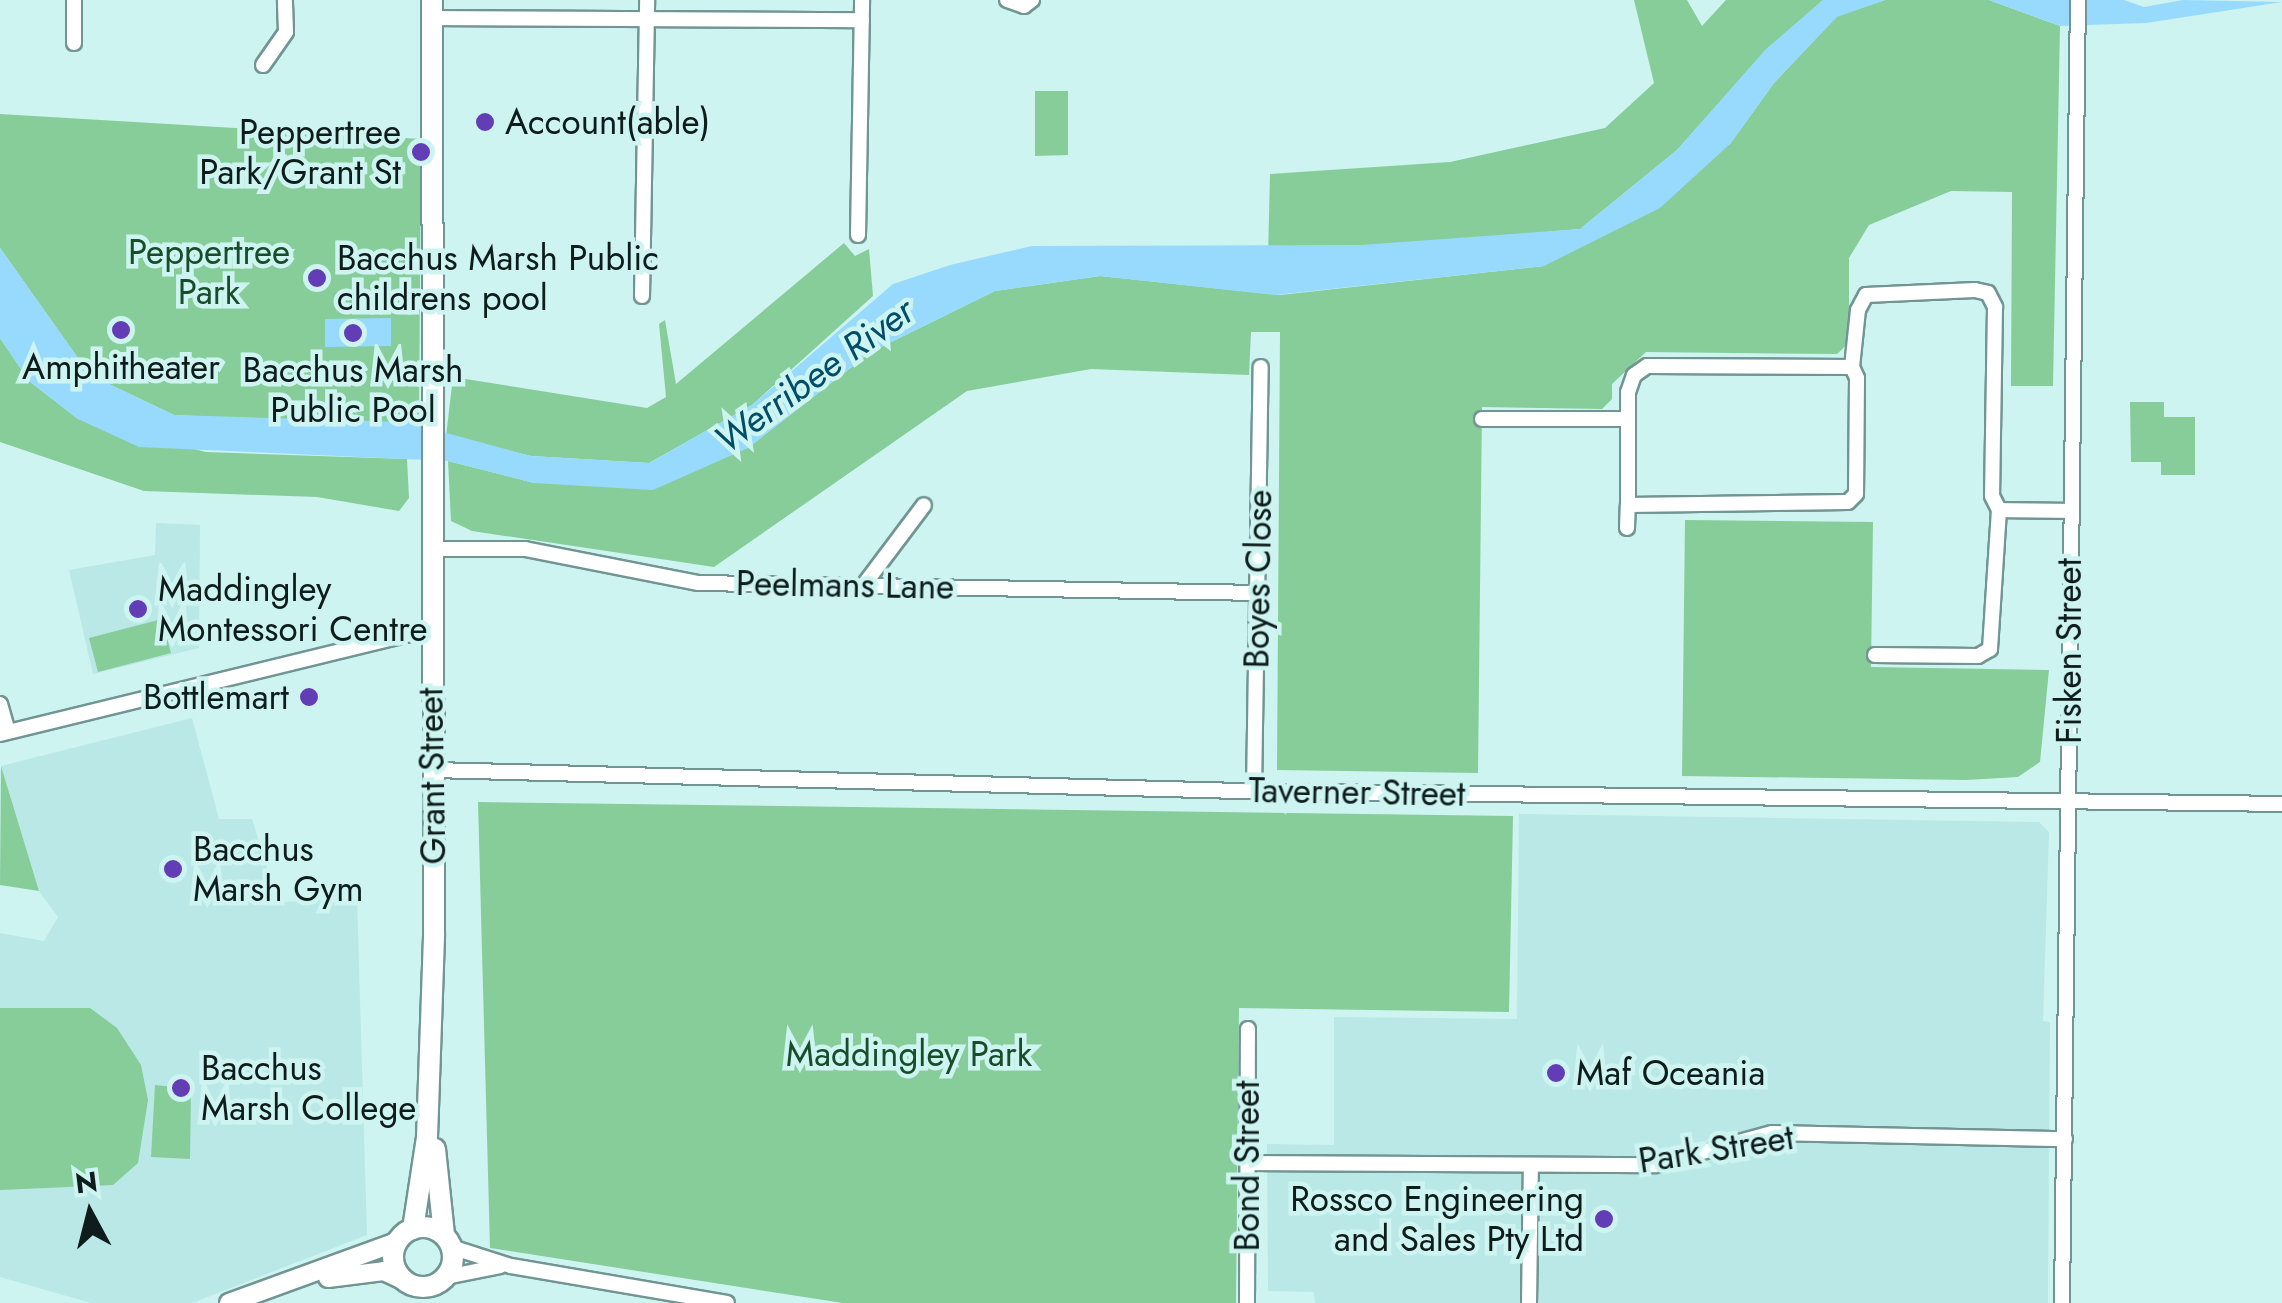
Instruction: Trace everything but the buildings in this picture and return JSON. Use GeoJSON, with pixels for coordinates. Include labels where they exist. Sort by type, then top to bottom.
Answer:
{"type":"FeatureCollection","features":[{"type":"Feature","properties":{"kind":"main road","name":"Grant Street"},"geometry":{"type":"LineString","coordinates":[[431,9],[436,412],[435,549],[428,630],[433,770],[431,1072],[448,1241],[441,1287]]}},
{"type":"Feature","properties":{"kind":"main road","name":"Grant Street"},"geometry":{"type":"LineString","coordinates":[[411,1290],[393,1262],[405,1235],[431,1072]]}},
{"type":"Feature","properties":{"kind":"main road"},"geometry":{"type":"LineString","coordinates":[[405,1235],[448,1241]]}},
{"type":"Feature","properties":{"kind":"main road"},"geometry":{"type":"LineString","coordinates":[[411,1290],[441,1287]]}},
{"type":"Feature","properties":{"kind":"street"},"geometry":{"type":"LineString","coordinates":[[74,0],[74,43]]}},
{"type":"Feature","properties":{"kind":"street"},"geometry":{"type":"LineString","coordinates":[[263,65],[286,32],[286,0]]}},
{"type":"Feature","properties":{"kind":"street"},"geometry":{"type":"LineString","coordinates":[[642,296],[647,0]]}},
{"type":"Feature","properties":{"kind":"street"},"geometry":{"type":"LineString","coordinates":[[858,235],[862,0]]}},
{"type":"Feature","properties":{"kind":"street"},"geometry":{"type":"LineString","coordinates":[[1007,0],[1024,6],[1032,0]]}},
{"type":"Feature","properties":{"kind":"street","name":"Fisken Street"},"geometry":{"type":"LineString","coordinates":[[2062,1303],[2078,0]]}},
{"type":"Feature","properties":{"kind":"street"},"geometry":{"type":"LineString","coordinates":[[431,9],[646,20],[862,20]]}},
{"type":"Feature","properties":{"kind":"street"},"geometry":{"type":"LineString","coordinates":[[1628,505],[1848,502],[1856,494],[1858,378],[1852,367],[1858,310],[1866,295],[1882,290],[1988,294],[1995,307],[1992,496],[2000,510],[1990,649],[1978,656],[1875,656]]}},
{"type":"Feature","properties":{"kind":"street"},"geometry":{"type":"LineString","coordinates":[[1627,528],[1626,419],[1634,375],[1662,362],[1852,367]]}},
{"type":"Feature","properties":{"kind":"street","name":"Boyes Close"},"geometry":{"type":"LineString","coordinates":[[1254,791],[1261,366]]}},
{"type":"Feature","properties":{"kind":"street"},"geometry":{"type":"LineString","coordinates":[[1482,420],[1626,419]]}},
{"type":"Feature","properties":{"kind":"street"},"geometry":{"type":"LineString","coordinates":[[863,586],[924,505]]}},
{"type":"Feature","properties":{"kind":"street"},"geometry":{"type":"LineString","coordinates":[[2000,510],[2070,511]]}},
{"type":"Feature","properties":{"kind":"street","name":"Peelmans Lane"},"geometry":{"type":"LineString","coordinates":[[435,549],[525,549],[699,583],[1258,593]]}},
{"type":"Feature","properties":{"kind":"street"},"geometry":{"type":"LineString","coordinates":[[0,704],[4,733],[428,630]]}},
{"type":"Feature","properties":{"kind":"street","name":"Taverner Street"},"geometry":{"type":"LineString","coordinates":[[433,770],[1254,791],[2282,804]]}},
{"type":"Feature","properties":{"kind":"street","name":"Bond Street"},"geometry":{"type":"LineString","coordinates":[[1247,1303],[1248,1029]]}},
{"type":"Feature","properties":{"kind":"street","name":"Park Street"},"geometry":{"type":"LineString","coordinates":[[1248,1163],[1655,1165],[1772,1133],[2065,1139]]}},
{"type":"Feature","properties":{"kind":"street"},"geometry":{"type":"LineString","coordinates":[[1529,1303],[1531,1165]]}},
{"type":"Feature","properties":{"kind":"street"},"geometry":{"type":"LineString","coordinates":[[229,1303],[405,1235]]}},
{"type":"Feature","properties":{"kind":"street"},"geometry":{"type":"LineString","coordinates":[[448,1241],[511,1266]]}},
{"type":"Feature","properties":{"kind":"street"},"geometry":{"type":"LineString","coordinates":[[441,1287],[475,1267],[511,1266],[727,1303]]}},
{"type":"Feature","properties":{"kind":"street"},"geometry":{"type":"LineString","coordinates":[[238,1303],[347,1274],[384,1271],[411,1290]]}},
{"type":"Feature","properties":{"kind":"shaded area","name":"Maddingley Montessori Centre"},"geometry":{"type":"Polygon","coordinates":[[[156,523],[200,525],[199,648],[93,674],[69,570],[155,555],[156,523]]]}},
{"type":"Feature","properties":{"kind":"shaded area","name":"Bacchus Marsh College"},"geometry":{"type":"Polygon","coordinates":[[[192,718],[219,819],[252,819],[278,902],[357,899],[367,1235],[192,1303],[91,1303],[0,1277],[0,933],[44,941],[58,917],[39,891],[1,766],[192,718]]]}},
{"type":"Feature","properties":{"kind":"shaded area"},"geometry":{"type":"Polygon","coordinates":[[[1519,814],[2039,822],[2049,832],[2043,1021],[2050,1022],[2048,1303],[1315,1303],[1314,1292],[1268,1291],[1267,1144],[1334,1145],[1334,1017],[1517,1019],[1519,814]]]}},
{"type":"Feature","properties":{"kind":"green space"},"geometry":{"type":"Polygon","coordinates":[[[1634,0],[1687,0],[1702,26],[1726,0],[1823,0],[1766,50],[1677,150],[1580,229],[1268,257],[1270,174],[1450,162],[1605,128],[1654,83],[1634,0]]]}},
{"type":"Feature","properties":{"kind":"green space"},"geometry":{"type":"Polygon","coordinates":[[[1885,0],[1989,0],[2060,26],[2053,386],[2011,386],[2012,192],[1951,191],[1869,225],[1849,258],[1849,343],[1837,354],[1646,352],[1612,384],[1612,399],[1602,409],[1482,407],[1478,773],[1277,770],[1280,332],[1251,332],[1249,375],[1091,369],[967,391],[714,567],[472,531],[451,521],[448,461],[534,483],[748,448],[871,352],[995,291],[1100,276],[1280,295],[1544,266],[1730,144],[1774,83],[1837,16],[1885,0]]]}},
{"type":"Feature","properties":{"kind":"green space"},"geometry":{"type":"Polygon","coordinates":[[[1035,91],[1068,91],[1068,155],[1035,156],[1035,91]]]}},
{"type":"Feature","properties":{"kind":"green space","name":"Peppertree Park"},"geometry":{"type":"Polygon","coordinates":[[[0,114],[421,139],[419,426],[174,415],[90,375],[0,248],[0,114]]]}},
{"type":"Feature","properties":{"kind":"green space"},"geometry":{"type":"Polygon","coordinates":[[[844,243],[855,256],[869,249],[873,296],[752,405],[649,463],[531,456],[446,436],[453,377],[647,408],[666,397],[659,324],[665,320],[676,384],[844,243]]]}},
{"type":"Feature","properties":{"kind":"green space"},"geometry":{"type":"Polygon","coordinates":[[[0,338],[29,381],[78,419],[206,452],[407,459],[409,498],[399,511],[317,497],[144,491],[0,442],[0,338]]]}},
{"type":"Feature","properties":{"kind":"green space"},"geometry":{"type":"Polygon","coordinates":[[[2130,402],[2164,402],[2164,417],[2195,417],[2195,475],[2161,475],[2161,462],[2131,462],[2130,402]]]}},
{"type":"Feature","properties":{"kind":"green space"},"geometry":{"type":"Polygon","coordinates":[[[1685,520],[1873,522],[1871,667],[2049,670],[2040,762],[2018,777],[1966,780],[1682,776],[1685,520]]]}},
{"type":"Feature","properties":{"kind":"green space"},"geometry":{"type":"Polygon","coordinates":[[[162,619],[171,653],[98,672],[89,638],[162,619]]]}},
{"type":"Feature","properties":{"kind":"green space"},"geometry":{"type":"Polygon","coordinates":[[[1,766],[39,891],[0,885],[1,766]]]}},
{"type":"Feature","properties":{"kind":"green space","name":"Maddingley Park"},"geometry":{"type":"Polygon","coordinates":[[[478,802],[1513,816],[1509,1012],[1239,1008],[1236,1303],[843,1303],[490,1248],[478,802]]]}},
{"type":"Feature","properties":{"kind":"green space"},"geometry":{"type":"Polygon","coordinates":[[[0,1008],[90,1008],[117,1028],[141,1065],[148,1100],[138,1163],[113,1185],[0,1190],[0,1008]]]}},
{"type":"Feature","properties":{"kind":"green space"},"geometry":{"type":"Polygon","coordinates":[[[155,1085],[191,1089],[190,1159],[151,1157],[155,1085]]]}},
{"type":"Feature","properties":{"kind":"water","name":"Werribee River"},"geometry":{"type":"Polygon","coordinates":[[[1823,0],[1885,0],[1837,17],[1774,83],[1730,144],[1660,208],[1544,266],[1275,295],[1100,276],[995,291],[871,352],[748,448],[653,490],[534,483],[448,461],[139,447],[78,419],[29,381],[0,338],[0,248],[90,375],[174,415],[406,422],[531,456],[649,463],[752,405],[893,284],[950,265],[1032,246],[1361,245],[1580,229],[1677,150],[1766,49],[1823,0]]]}},
{"type":"Feature","properties":{"kind":"water"},"geometry":{"type":"Polygon","coordinates":[[[1989,0],[2124,0],[2144,7],[2183,0],[2282,2],[2146,23],[2060,26],[1989,0]]]}},
{"type":"Feature","properties":{"kind":"water"},"geometry":{"type":"Polygon","coordinates":[[[391,318],[391,346],[325,347],[325,319],[391,318]]]}},
{"type":"Feature","properties":{"kind":"place","name":"Account(able)"},"geometry":{"type":"Point","coordinates":[485,122]}},
{"type":"Feature","properties":{"kind":"place","name":"Peppertree Park/Grant St"},"geometry":{"type":"Point","coordinates":[421,152]}},
{"type":"Feature","properties":{"kind":"place","name":"Bacchus Marsh Public childrens pool"},"geometry":{"type":"Point","coordinates":[317,278]}},
{"type":"Feature","properties":{"kind":"place","name":"Amphitheater"},"geometry":{"type":"Point","coordinates":[121,330]}},
{"type":"Feature","properties":{"kind":"place","name":"Bacchus Marsh Public Pool"},"geometry":{"type":"Point","coordinates":[353,333]}},
{"type":"Feature","properties":{"kind":"place","name":"Maddingley Montessori Centre"},"geometry":{"type":"Point","coordinates":[138,609]}},
{"type":"Feature","properties":{"kind":"place","name":"Bottlemart"},"geometry":{"type":"Point","coordinates":[309,697]}},
{"type":"Feature","properties":{"kind":"place","name":"Bacchus Marsh Gym"},"geometry":{"type":"Point","coordinates":[173,869]}},
{"type":"Feature","properties":{"kind":"place","name":"Maf Oceania"},"geometry":{"type":"Point","coordinates":[1556,1073]}},
{"type":"Feature","properties":{"kind":"place","name":"Bacchus Marsh College"},"geometry":{"type":"Point","coordinates":[181,1088]}},
{"type":"Feature","properties":{"kind":"place","name":"Rossco Engineering and Sales Pty Ltd"},"geometry":{"type":"Point","coordinates":[1604,1219]}}]}
